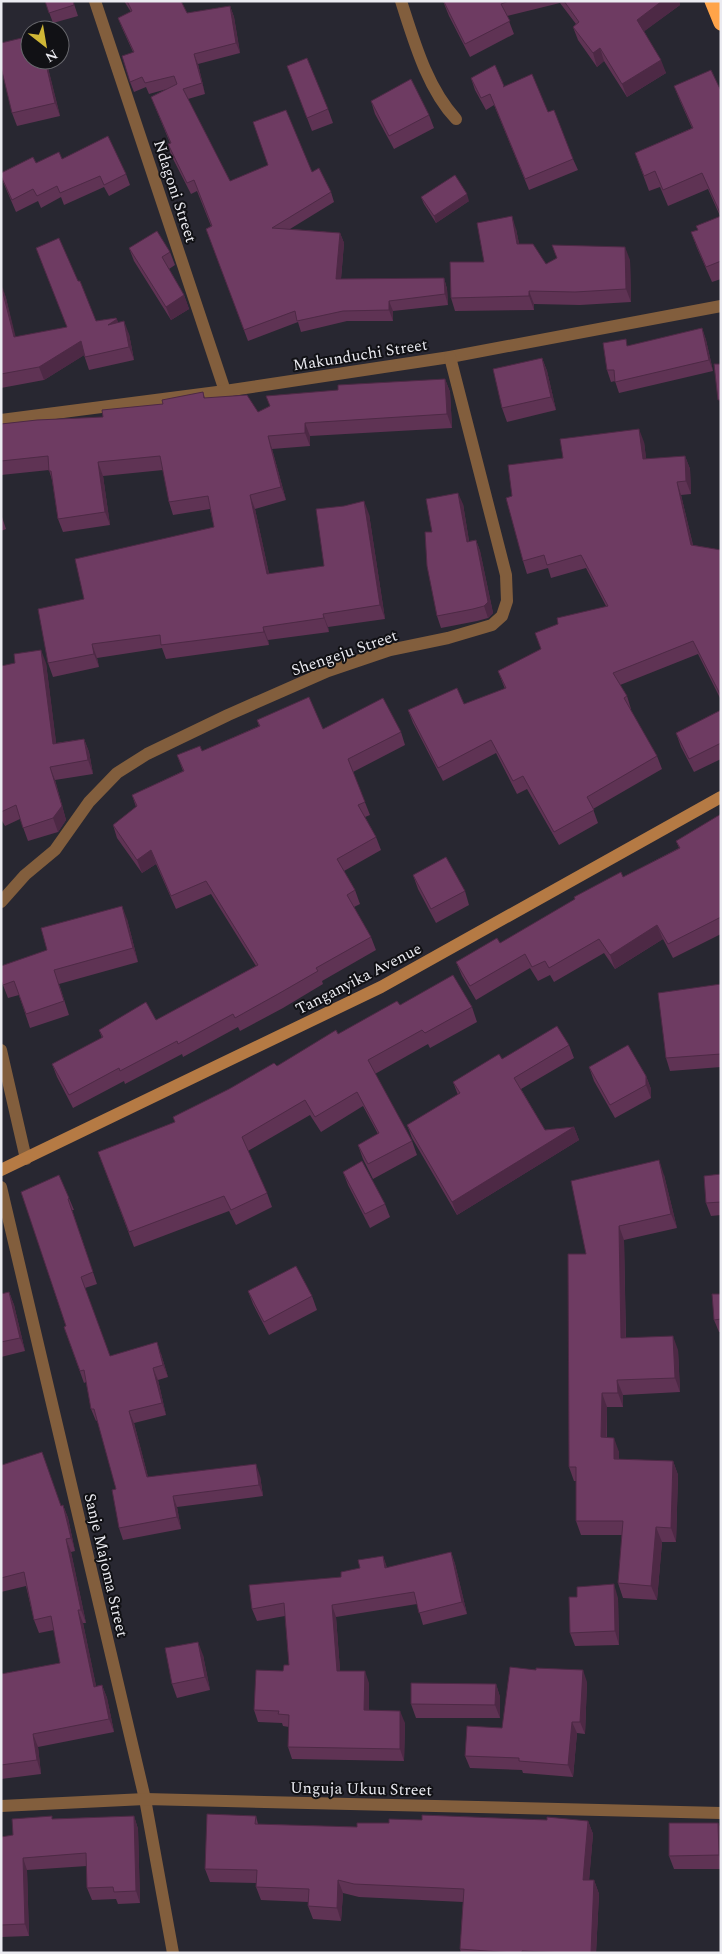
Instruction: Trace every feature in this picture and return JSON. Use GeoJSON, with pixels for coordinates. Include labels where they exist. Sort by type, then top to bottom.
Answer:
{"type":"FeatureCollection","features":[{"type":"Feature","properties":{"kind":"highway"},"geometry":{"type":"LineString","coordinates":[[712,1],[721,23]]}},
{"type":"Feature","properties":{"kind":"main road","name":"Tanganyika Avenue"},"geometry":{"type":"LineString","coordinates":[[1,1170],[381,987],[721,797]]}},
{"type":"Feature","properties":{"kind":"street","name":"Ndagoni Street"},"geometry":{"type":"LineString","coordinates":[[95,1],[224,391]]}},
{"type":"Feature","properties":{"kind":"street"},"geometry":{"type":"LineString","coordinates":[[401,1],[433,86],[445,107],[456,120]]}},
{"type":"Feature","properties":{"kind":"street","name":"Makunduchi Street"},"geometry":{"type":"LineString","coordinates":[[1,420],[224,391],[450,357],[721,306]]}},
{"type":"Feature","properties":{"kind":"street","name":"Shengeju Street"},"geometry":{"type":"LineString","coordinates":[[1,902],[25,875],[55,850],[89,802],[117,774],[147,754],[228,715],[328,671],[390,650],[448,638],[492,626],[502,616],[507,601],[506,575],[450,357]]}},
{"type":"Feature","properties":{"kind":"street"},"geometry":{"type":"LineString","coordinates":[[1,1050],[26,1159]]}},
{"type":"Feature","properties":{"kind":"street","name":"Sanje Majoma Street"},"geometry":{"type":"LineString","coordinates":[[1,1186],[145,1799],[173,1953]]}},
{"type":"Feature","properties":{"kind":"street","name":"Unguja Ukuu Street"},"geometry":{"type":"LineString","coordinates":[[1,1806],[145,1799],[721,1813]]}},
{"type":"Feature","properties":{"kind":"building"},"geometry":{"type":"Polygon","coordinates":[[[45,1],[73,1],[74,5],[49,13],[45,1]]]}},
{"type":"Feature","properties":{"kind":"building"},"geometry":{"type":"Polygon","coordinates":[[[127,1],[181,1],[187,13],[230,6],[236,43],[194,54],[202,83],[183,89],[230,181],[268,165],[253,122],[286,110],[312,172],[319,168],[331,192],[272,228],[340,233],[336,279],[444,278],[445,294],[389,301],[389,310],[343,311],[297,321],[295,311],[244,330],[206,229],[212,226],[194,180],[187,183],[168,144],[171,143],[151,97],[177,84],[174,76],[145,83],[142,77],[130,82],[122,56],[134,52],[118,18],[132,11],[127,1]]]}},
{"type":"Feature","properties":{"kind":"building"},"geometry":{"type":"Polygon","coordinates":[[[445,1],[509,1],[501,4],[510,21],[465,44],[445,1]]]}},
{"type":"Feature","properties":{"kind":"building"},"geometry":{"type":"Polygon","coordinates":[[[564,1],[662,1],[637,20],[661,60],[622,84],[600,48],[593,53],[573,27],[579,22],[564,1]]]}},
{"type":"Feature","properties":{"kind":"building"},"geometry":{"type":"Polygon","coordinates":[[[20,38],[20,70],[47,70],[55,103],[12,113],[1,67],[1,43],[20,38]]]}},
{"type":"Feature","properties":{"kind":"building"},"geometry":{"type":"Polygon","coordinates":[[[307,58],[328,109],[307,118],[287,66],[307,58]]]}},
{"type":"Feature","properties":{"kind":"building"},"geometry":{"type":"Polygon","coordinates":[[[495,65],[503,87],[532,74],[548,112],[554,110],[573,159],[525,179],[490,94],[481,98],[471,78],[495,65]]]}},
{"type":"Feature","properties":{"kind":"building"},"geometry":{"type":"Polygon","coordinates":[[[711,70],[721,91],[721,215],[702,173],[663,190],[655,171],[644,176],[635,153],[693,128],[674,86],[711,70]]]}},
{"type":"Feature","properties":{"kind":"building"},"geometry":{"type":"Polygon","coordinates":[[[411,79],[429,115],[389,136],[371,101],[411,79]]]}},
{"type":"Feature","properties":{"kind":"building"},"geometry":{"type":"Polygon","coordinates":[[[108,136],[126,174],[104,185],[100,176],[60,193],[57,186],[37,196],[33,189],[12,200],[1,173],[33,157],[36,163],[59,152],[62,159],[108,136]]]}},
{"type":"Feature","properties":{"kind":"building"},"geometry":{"type":"Polygon","coordinates":[[[455,175],[467,194],[434,216],[421,197],[455,175]]]}},
{"type":"Feature","properties":{"kind":"building"},"geometry":{"type":"Polygon","coordinates":[[[512,216],[517,244],[533,244],[546,264],[557,258],[552,245],[625,247],[626,289],[575,292],[529,291],[529,296],[451,298],[450,262],[484,262],[477,223],[512,216]]]}},
{"type":"Feature","properties":{"kind":"building"},"geometry":{"type":"Polygon","coordinates":[[[721,216],[721,261],[706,267],[691,232],[698,230],[696,226],[721,216]]]}},
{"type":"Feature","properties":{"kind":"building"},"geometry":{"type":"Polygon","coordinates":[[[157,231],[170,252],[162,257],[184,295],[166,307],[129,248],[157,231]]]}},
{"type":"Feature","properties":{"kind":"building"},"geometry":{"type":"Polygon","coordinates":[[[59,238],[78,281],[80,281],[96,321],[117,319],[108,325],[124,321],[129,347],[85,357],[81,341],[39,367],[1,374],[1,285],[14,337],[67,327],[36,248],[59,238]]]}},
{"type":"Feature","properties":{"kind":"building"},"geometry":{"type":"Polygon","coordinates":[[[702,328],[709,360],[615,382],[614,370],[607,370],[603,343],[626,339],[627,346],[702,328]]]}},
{"type":"Feature","properties":{"kind":"building"},"geometry":{"type":"Polygon","coordinates":[[[542,358],[551,397],[502,408],[493,369],[542,358]]]}},
{"type":"Feature","properties":{"kind":"building"},"geometry":{"type":"Polygon","coordinates":[[[714,364],[721,364],[721,418],[720,400],[718,400],[714,364]]]}},
{"type":"Feature","properties":{"kind":"building"},"geometry":{"type":"Polygon","coordinates":[[[445,379],[447,414],[305,423],[305,433],[268,436],[281,487],[250,495],[267,574],[324,566],[316,509],[344,506],[364,501],[380,605],[323,614],[324,618],[263,627],[264,632],[161,645],[160,635],[92,644],[94,654],[48,663],[38,609],[84,599],[75,559],[214,527],[208,496],[169,502],[160,456],[98,462],[105,512],[58,519],[48,456],[1,461],[1,424],[37,420],[103,417],[102,410],[163,404],[162,400],[203,392],[204,398],[247,395],[258,412],[270,406],[266,396],[338,390],[338,385],[445,379]]]}},
{"type":"Feature","properties":{"kind":"building"},"geometry":{"type":"Polygon","coordinates":[[[639,429],[643,459],[685,456],[686,481],[677,482],[691,545],[721,550],[721,696],[693,641],[613,673],[627,696],[624,698],[657,756],[587,797],[594,810],[554,832],[523,776],[513,781],[491,740],[438,768],[408,710],[457,688],[464,704],[506,688],[498,671],[541,649],[535,633],[558,624],[557,618],[608,606],[581,555],[547,565],[544,555],[523,561],[506,498],[512,496],[508,465],[563,458],[560,439],[639,429]]]}},
{"type":"Feature","properties":{"kind":"building"},"geometry":{"type":"Polygon","coordinates":[[[458,493],[467,542],[476,540],[488,602],[484,606],[437,616],[427,566],[425,532],[432,532],[426,499],[458,493]]]}},
{"type":"Feature","properties":{"kind":"building"},"geometry":{"type":"Polygon","coordinates":[[[41,650],[53,744],[84,739],[88,760],[50,767],[62,806],[53,818],[23,828],[16,805],[1,812],[1,666],[15,663],[14,654],[41,650]]]}},
{"type":"Feature","properties":{"kind":"building"},"geometry":{"type":"Polygon","coordinates":[[[309,697],[323,729],[383,698],[401,732],[348,759],[365,802],[358,805],[376,837],[337,859],[355,890],[347,895],[371,937],[316,968],[318,971],[235,1018],[233,1014],[178,1044],[177,1041],[120,1071],[119,1068],[69,1095],[52,1064],[103,1037],[99,1030],[146,1002],[156,1020],[258,965],[206,881],[171,896],[151,850],[137,860],[113,825],[137,806],[132,795],[184,771],[177,755],[200,746],[202,751],[260,726],[257,720],[309,697]]]}},
{"type":"Feature","properties":{"kind":"building"},"geometry":{"type":"Polygon","coordinates":[[[721,710],[721,743],[689,759],[676,733],[721,710]]]}},
{"type":"Feature","properties":{"kind":"building"},"geometry":{"type":"Polygon","coordinates":[[[721,814],[721,917],[668,944],[657,925],[610,955],[599,939],[549,968],[545,961],[532,967],[525,954],[470,986],[456,962],[497,938],[500,943],[575,899],[574,897],[621,872],[623,877],[680,848],[676,841],[721,814]]]}},
{"type":"Feature","properties":{"kind":"building"},"geometry":{"type":"Polygon","coordinates":[[[446,857],[465,891],[431,909],[413,875],[446,857]]]}},
{"type":"Feature","properties":{"kind":"building"},"geometry":{"type":"Polygon","coordinates":[[[122,906],[133,948],[54,970],[64,1001],[26,1014],[14,981],[3,985],[1,966],[47,950],[41,928],[122,906]]]}},
{"type":"Feature","properties":{"kind":"building"},"geometry":{"type":"Polygon","coordinates":[[[453,975],[472,1007],[425,1033],[422,1030],[368,1060],[412,1141],[368,1164],[358,1145],[379,1133],[357,1092],[315,1117],[305,1100],[242,1137],[267,1193],[231,1210],[224,1196],[129,1232],[98,1152],[175,1122],[173,1117],[229,1089],[274,1063],[277,1066],[336,1030],[338,1034],[397,1001],[400,1005],[453,975]]]}},
{"type":"Feature","properties":{"kind":"building"},"geometry":{"type":"Polygon","coordinates":[[[721,984],[721,1054],[666,1058],[658,993],[721,984]]]}},
{"type":"Feature","properties":{"kind":"building"},"geometry":{"type":"Polygon","coordinates":[[[557,1026],[569,1045],[514,1078],[545,1130],[574,1127],[452,1202],[407,1125],[460,1093],[453,1082],[499,1054],[502,1059],[557,1026]]]}},
{"type":"Feature","properties":{"kind":"building"},"geometry":{"type":"Polygon","coordinates":[[[628,1045],[646,1076],[646,1085],[610,1105],[589,1067],[628,1045]]]}},
{"type":"Feature","properties":{"kind":"building"},"geometry":{"type":"Polygon","coordinates":[[[659,1160],[671,1214],[619,1226],[621,1338],[673,1336],[675,1378],[617,1380],[618,1393],[602,1393],[601,1437],[614,1438],[614,1459],[673,1461],[671,1528],[656,1527],[651,1586],[618,1583],[623,1521],[576,1521],[576,1467],[569,1467],[568,1254],[586,1254],[571,1181],[659,1160]]]}},
{"type":"Feature","properties":{"kind":"building"},"geometry":{"type":"Polygon","coordinates":[[[362,1161],[385,1204],[365,1214],[343,1172],[362,1161]]]}},
{"type":"Feature","properties":{"kind":"building"},"geometry":{"type":"Polygon","coordinates":[[[721,1174],[721,1202],[706,1203],[704,1176],[721,1174]]]}},
{"type":"Feature","properties":{"kind":"building"},"geometry":{"type":"Polygon","coordinates":[[[59,1175],[69,1198],[93,1272],[81,1277],[110,1356],[157,1342],[163,1365],[153,1368],[162,1403],[129,1411],[147,1477],[256,1464],[259,1485],[173,1496],[177,1517],[119,1528],[112,1490],[116,1489],[94,1409],[91,1409],[84,1370],[80,1371],[64,1327],[66,1326],[21,1192],[59,1175]]]}},
{"type":"Feature","properties":{"kind":"building"},"geometry":{"type":"Polygon","coordinates":[[[296,1266],[312,1296],[264,1322],[248,1291],[296,1266]]]}},
{"type":"Feature","properties":{"kind":"building"},"geometry":{"type":"Polygon","coordinates":[[[9,1292],[20,1338],[1,1342],[1,1294],[9,1292]]]}},
{"type":"Feature","properties":{"kind":"building"},"geometry":{"type":"Polygon","coordinates":[[[712,1294],[721,1294],[721,1319],[714,1320],[712,1294]]]}},
{"type":"Feature","properties":{"kind":"building"},"geometry":{"type":"Polygon","coordinates":[[[42,1452],[61,1506],[63,1505],[71,1538],[66,1539],[81,1610],[78,1610],[94,1687],[102,1685],[109,1719],[33,1734],[37,1760],[1,1765],[1,1674],[60,1663],[51,1616],[34,1620],[24,1572],[1,1578],[1,1462],[2,1465],[42,1452]]]}},
{"type":"Feature","properties":{"kind":"building"},"geometry":{"type":"Polygon","coordinates":[[[451,1552],[462,1602],[419,1613],[414,1592],[332,1605],[337,1671],[365,1671],[364,1710],[400,1711],[400,1749],[288,1747],[289,1715],[278,1714],[279,1711],[254,1710],[256,1670],[283,1671],[284,1665],[289,1665],[284,1603],[252,1609],[249,1585],[341,1577],[341,1572],[360,1568],[358,1560],[383,1556],[385,1568],[451,1552]]]}},
{"type":"Feature","properties":{"kind":"building"},"geometry":{"type":"Polygon","coordinates":[[[614,1584],[615,1631],[570,1633],[569,1597],[577,1597],[577,1587],[614,1584]]]}},
{"type":"Feature","properties":{"kind":"building"},"geometry":{"type":"Polygon","coordinates":[[[198,1642],[205,1677],[172,1684],[165,1648],[198,1642]]]}},
{"type":"Feature","properties":{"kind":"building"},"geometry":{"type":"Polygon","coordinates":[[[510,1667],[536,1670],[536,1668],[583,1670],[580,1722],[572,1722],[568,1765],[519,1761],[519,1758],[465,1756],[467,1726],[502,1728],[510,1667]]]}},
{"type":"Feature","properties":{"kind":"building"},"geometry":{"type":"Polygon","coordinates":[[[411,1683],[496,1684],[495,1705],[411,1704],[411,1683]]]}},
{"type":"Feature","properties":{"kind":"building"},"geometry":{"type":"Polygon","coordinates":[[[207,1814],[256,1816],[255,1824],[357,1827],[357,1823],[389,1823],[389,1819],[422,1820],[422,1815],[547,1820],[547,1817],[588,1821],[583,1880],[594,1880],[591,1953],[522,1951],[522,1953],[513,1953],[460,1949],[464,1889],[354,1884],[338,1880],[337,1908],[308,1906],[309,1889],[256,1887],[257,1870],[205,1869],[207,1814]]]}},
{"type":"Feature","properties":{"kind":"building"},"geometry":{"type":"Polygon","coordinates":[[[52,1816],[52,1819],[134,1816],[136,1891],[114,1892],[113,1887],[87,1888],[86,1853],[23,1858],[25,1924],[1,1925],[1,1837],[13,1835],[12,1819],[52,1816]]]}},
{"type":"Feature","properties":{"kind":"building"},"geometry":{"type":"Polygon","coordinates":[[[669,1823],[718,1823],[719,1855],[669,1856],[669,1823]]]}}]}
